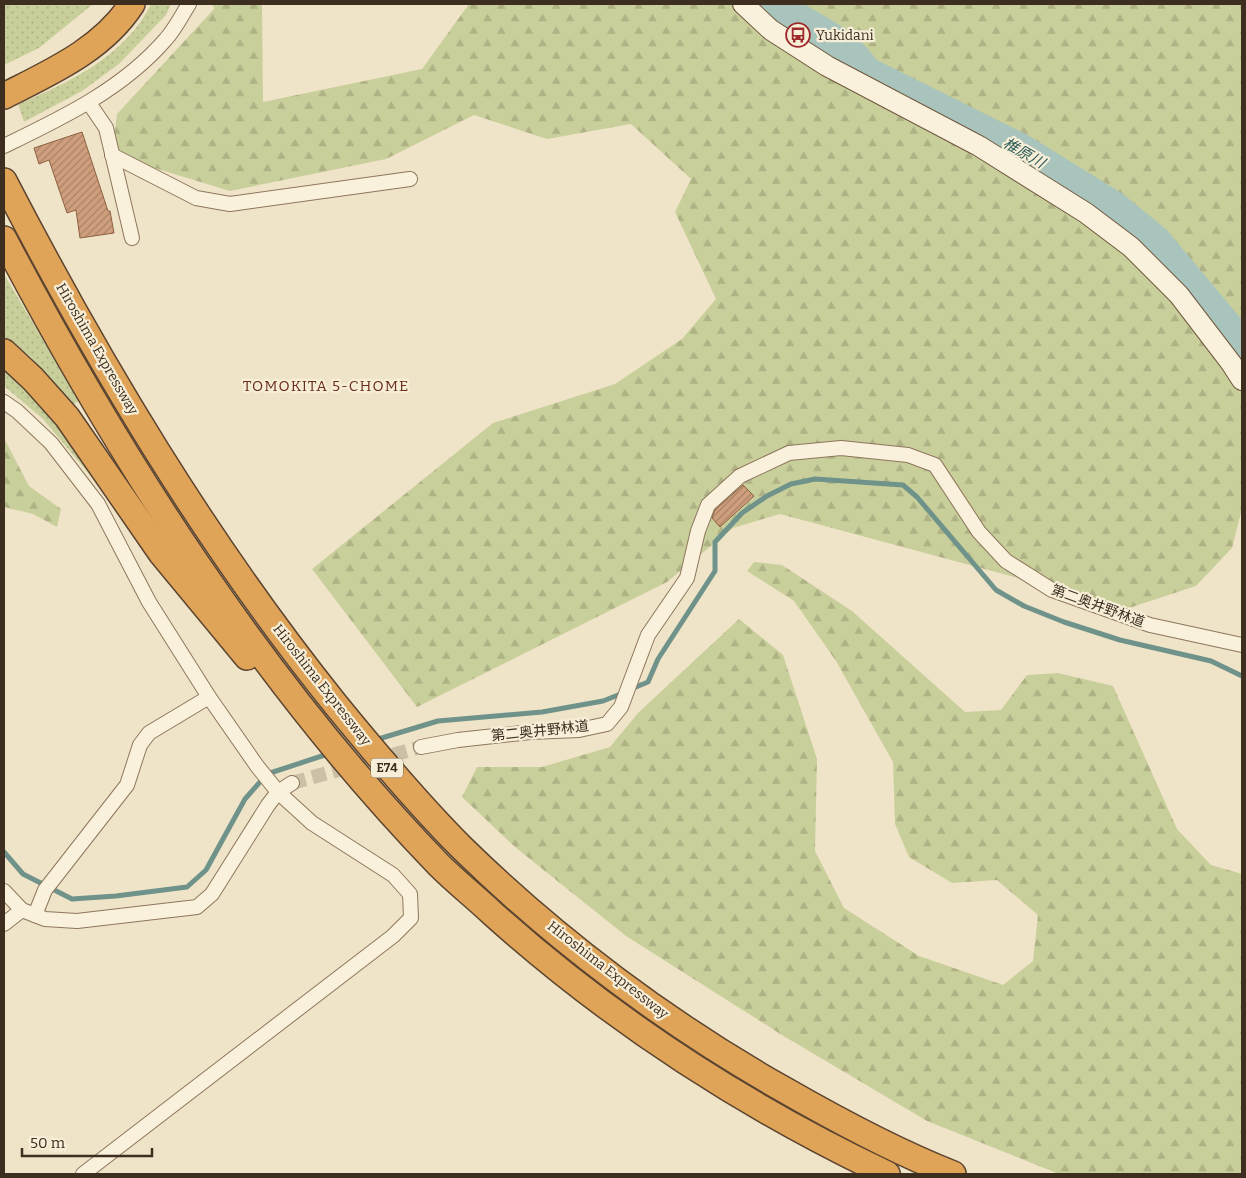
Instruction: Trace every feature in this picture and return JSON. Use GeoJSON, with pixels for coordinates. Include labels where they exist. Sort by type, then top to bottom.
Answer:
{"type":"FeatureCollection","features":[{"type":"Feature","properties":{"kind":"highway"},"geometry":{"type":"LineString","coordinates":[[5,90],[88,29],[112,4]]}},
{"type":"Feature","properties":{"kind":"highway"},"geometry":{"type":"LineString","coordinates":[[5,90],[66,65],[96,44],[122,19],[132,4]]}},
{"type":"Feature","properties":{"kind":"highway"},"geometry":{"type":"LineString","coordinates":[[4,168],[36,243]]}},
{"type":"Feature","properties":{"kind":"highway","name":"Hiroshima Expressway"},"geometry":{"type":"LineString","coordinates":[[4,181],[36,243],[170,473],[232,567],[302,662],[384,764],[462,848],[547,924],[636,996],[731,1060],[839,1121],[953,1174]]}},
{"type":"Feature","properties":{"kind":"highway","name":"Hiroshima Expressway"},"geometry":{"type":"LineString","coordinates":[[4,239],[86,385],[150,493],[211,584],[279,677],[360,780],[441,867],[529,946],[621,1018],[716,1082],[824,1144],[887,1174]]}},
{"type":"Feature","properties":{"kind":"highway"},"geometry":{"type":"LineString","coordinates":[[4,352],[33,379],[67,417],[161,553],[217,623],[360,780]]}},
{"type":"Feature","properties":{"kind":"street"},"geometry":{"type":"LineString","coordinates":[[4,146],[89,103],[127,76],[166,39],[189,4]]}},
{"type":"Feature","properties":{"kind":"street"},"geometry":{"type":"LineString","coordinates":[[743,4],[772,30],[827,66],[979,146],[1086,213],[1131,247],[1179,295],[1232,362],[1242,380]]}},
{"type":"Feature","properties":{"kind":"street"},"geometry":{"type":"LineString","coordinates":[[89,103],[106,128],[132,238]]}},
{"type":"Feature","properties":{"kind":"street"},"geometry":{"type":"LineString","coordinates":[[112,155],[196,198],[230,204],[410,179]]}},
{"type":"Feature","properties":{"kind":"street"},"geometry":{"type":"LineString","coordinates":[[4,402],[17,411],[51,443],[98,504],[149,602],[209,698],[257,766],[278,792],[312,823],[393,875],[410,894],[410,918],[393,936],[82,1174]]}},
{"type":"Feature","properties":{"kind":"street","name":"第二奥井野林道"},"geometry":{"type":"LineString","coordinates":[[421,747],[458,740],[579,730],[606,724],[621,707],[648,634],[687,578],[698,531],[708,505],[740,476],[789,453],[841,448],[908,455],[935,465],[978,532],[1006,561],[1052,590],[1150,625],[1242,645]]}},
{"type":"Feature","properties":{"kind":"street"},"geometry":{"type":"LineString","coordinates":[[4,924],[28,912],[128,785],[140,745],[149,733],[209,698]]}},
{"type":"Feature","properties":{"kind":"street"},"geometry":{"type":"LineString","coordinates":[[4,892],[28,912],[45,919],[77,922],[197,907],[212,894],[278,792],[292,783]]}},
{"type":"Feature","properties":{"kind":"green space"},"geometry":{"type":"Polygon","coordinates":[[[4,4],[93,4],[39,48],[4,65],[4,4]]]}},
{"type":"Feature","properties":{"kind":"green space"},"geometry":{"type":"Polygon","coordinates":[[[151,4],[171,4],[166,15],[119,64],[82,91],[24,122],[18,104],[56,87],[94,66],[127,38],[151,4]]]}},
{"type":"Feature","properties":{"kind":"green space"},"geometry":{"type":"Polygon","coordinates":[[[213,4],[262,4],[263,102],[422,69],[469,4],[1242,4],[1242,509],[1232,548],[1196,586],[1129,608],[780,514],[733,528],[667,582],[417,707],[312,569],[493,423],[615,384],[682,339],[716,299],[675,212],[691,179],[631,124],[547,139],[474,115],[386,159],[230,191],[112,155],[117,114],[214,9],[213,4]]]}},
{"type":"Feature","properties":{"kind":"green space"},"geometry":{"type":"Polygon","coordinates":[[[4,274],[79,401],[72,405],[31,357],[4,337],[4,274]]]}},
{"type":"Feature","properties":{"kind":"green space"},"geometry":{"type":"Polygon","coordinates":[[[4,367],[41,401],[93,472],[90,475],[43,419],[4,386],[4,367]]]}},
{"type":"Feature","properties":{"kind":"green space"},"geometry":{"type":"Polygon","coordinates":[[[4,438],[29,486],[61,509],[57,527],[33,514],[4,507],[4,438]]]}},
{"type":"Feature","properties":{"kind":"green space"},"geometry":{"type":"Polygon","coordinates":[[[754,562],[782,565],[852,611],[965,712],[1001,710],[1027,675],[1058,673],[1113,686],[1177,829],[1211,865],[1242,874],[1242,1174],[1059,1174],[927,1121],[782,1035],[626,936],[515,847],[462,797],[477,767],[542,767],[610,747],[638,713],[739,619],[783,655],[817,759],[815,851],[844,908],[919,956],[1003,985],[1033,961],[1038,915],[997,880],[952,883],[909,857],[895,824],[893,762],[836,661],[794,601],[747,571],[754,562]]]}},
{"type":"Feature","properties":{"kind":"building"},"geometry":{"type":"Polygon","coordinates":[[[82,132],[108,211],[110,211],[114,233],[80,238],[76,210],[67,213],[49,160],[39,164],[34,148],[82,132]]]}},
{"type":"Feature","properties":{"kind":"building"},"geometry":{"type":"Polygon","coordinates":[[[743,485],[754,496],[720,527],[712,518],[715,510],[743,485]]]}},
{"type":"Feature","properties":{"kind":"waterway","name":"椎原川"},"geometry":{"type":"LineString","coordinates":[[774,4],[848,50],[866,72],[1019,148],[1113,206],[1155,240],[1242,344]]}},
{"type":"Feature","properties":{"kind":"waterway"},"geometry":{"type":"LineString","coordinates":[[631,689],[648,682],[658,659],[715,571],[715,542],[742,513],[767,496],[791,484],[815,479],[903,485],[917,497],[996,590],[1024,606],[1064,622],[1120,640],[1211,661],[1242,676]]}},
{"type":"Feature","properties":{"kind":"waterway"},"geometry":{"type":"LineString","coordinates":[[375,740],[438,721],[542,712],[603,701],[623,693]]}},
{"type":"Feature","properties":{"kind":"waterway"},"geometry":{"type":"LineString","coordinates":[[4,852],[23,874],[72,899],[116,896],[187,887],[206,870],[245,799],[267,774],[331,753]]}},
{"type":"Feature","properties":{"kind":"tunnel"},"geometry":{"type":"LineString","coordinates":[[292,783],[421,747]]}},
{"type":"Feature","properties":{"kind":"place","name":"Yukidani"},"geometry":{"type":"Point","coordinates":[798,35]}},
{"type":"Feature","properties":{"kind":"district","name":"TOMOKITA 5-CHOME"},"geometry":{"type":"Point","coordinates":[326,386]}}]}
